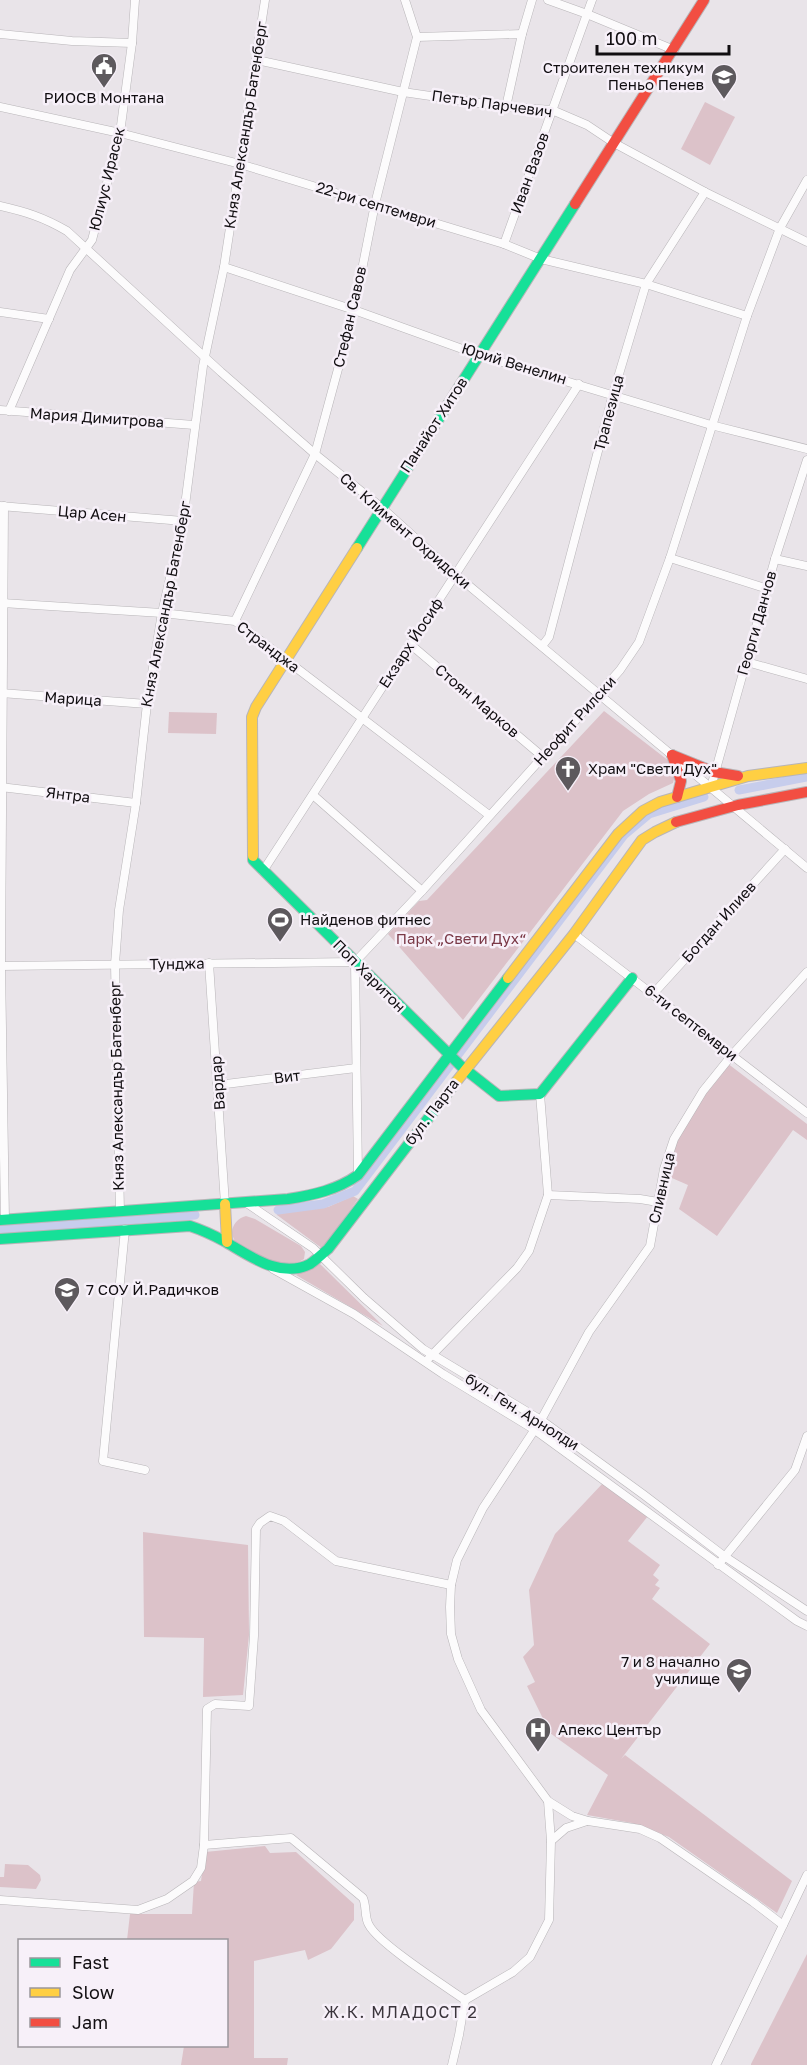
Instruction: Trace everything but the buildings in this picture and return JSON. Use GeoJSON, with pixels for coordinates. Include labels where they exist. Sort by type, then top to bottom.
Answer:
{"type":"FeatureCollection","features":[{"type":"Feature","properties":{"kind":"main road","name":"Панайот Хитов"},"geometry":{"type":"LineString","coordinates":[[263,871],[252,856],[252,717],[256,707],[704,0]]}},
{"type":"Feature","properties":{"kind":"main road"},"geometry":{"type":"LineString","coordinates":[[672,755],[714,772],[748,776]]}},
{"type":"Feature","properties":{"kind":"main road"},"geometry":{"type":"LineString","coordinates":[[672,755],[682,783],[677,797]]}},
{"type":"Feature","properties":{"kind":"main road","name":"бул. Парта"},"geometry":{"type":"LineString","coordinates":[[0,1239],[190,1226],[208,1232],[269,1267],[282,1270],[298,1269],[313,1263],[322,1255],[618,834],[643,811],[660,802],[748,776],[807,768]]}},
{"type":"Feature","properties":{"kind":"main road","name":"бул. Парта"},"geometry":{"type":"LineString","coordinates":[[2,1220],[225,1204],[313,1194],[334,1189],[358,1175],[574,934],[642,840],[653,831],[668,824],[733,806],[807,792]]}},
{"type":"Feature","properties":{"kind":"main road","name":"Поп Харитон"},"geometry":{"type":"LineString","coordinates":[[263,871],[457,1062],[499,1096],[540,1094]]}},
{"type":"Feature","properties":{"kind":"main road"},"geometry":{"type":"LineString","coordinates":[[540,1094],[632,978]]}},
{"type":"Feature","properties":{"kind":"main road"},"geometry":{"type":"LineString","coordinates":[[227,1226],[231,1215],[245,1202]]}},
{"type":"Feature","properties":{"kind":"main road"},"geometry":{"type":"LineString","coordinates":[[225,1204],[226,1242]]}},
{"type":"Feature","properties":{"kind":"street","name":"Юлиус Ирасек"},"geometry":{"type":"LineString","coordinates":[[9,411],[70,270],[92,240],[120,133],[132,43],[135,0]]}},
{"type":"Feature","properties":{"kind":"street","name":"Княз Александър Батенберг"},"geometry":{"type":"LineString","coordinates":[[120,1212],[115,964],[119,910],[136,803],[147,704],[162,613],[183,521],[194,425],[205,357],[224,267],[265,0]]}},
{"type":"Feature","properties":{"kind":"street"},"geometry":{"type":"LineString","coordinates":[[405,0],[417,37],[522,34]]}},
{"type":"Feature","properties":{"kind":"street"},"geometry":{"type":"LineString","coordinates":[[507,107],[522,34],[532,0]]}},
{"type":"Feature","properties":{"kind":"street"},"geometry":{"type":"LineString","coordinates":[[548,0],[674,50]]}},
{"type":"Feature","properties":{"kind":"street","name":"Иван Вазов"},"geometry":{"type":"LineString","coordinates":[[504,244],[592,0]]}},
{"type":"Feature","properties":{"kind":"street"},"geometry":{"type":"LineString","coordinates":[[0,34],[72,42],[132,43]]}},
{"type":"Feature","properties":{"kind":"street","name":"Стефан Савов"},"geometry":{"type":"LineString","coordinates":[[234,621],[315,454],[354,310],[375,204],[417,37]]}},
{"type":"Feature","properties":{"kind":"street","name":"Петър Парчевич"},"geometry":{"type":"LineString","coordinates":[[257,60],[403,92],[507,107],[552,110],[587,125],[614,143],[705,192],[807,242]]}},
{"type":"Feature","properties":{"kind":"street","name":"22-ри септември"},"geometry":{"type":"LineString","coordinates":[[0,107],[120,133],[240,164],[504,244],[541,259],[646,284],[747,316]]}},
{"type":"Feature","properties":{"kind":"street","name":"Неофит Рилски"},"geometry":{"type":"LineString","coordinates":[[355,962],[543,757],[620,670],[639,642],[670,558],[747,316],[780,228],[807,180]]}},
{"type":"Feature","properties":{"kind":"street","name":"Трапезица"},"geometry":{"type":"LineString","coordinates":[[542,646],[549,637],[613,394],[646,284],[705,192]]}},
{"type":"Feature","properties":{"kind":"street","name":"Св. Климент Охридски"},"geometry":{"type":"LineString","coordinates":[[0,206],[45,218],[66,231],[315,454],[381,507],[455,574],[807,868]]}},
{"type":"Feature","properties":{"kind":"street","name":"Юрий Венелин"},"geometry":{"type":"LineString","coordinates":[[224,267],[480,355],[711,425],[807,449]]}},
{"type":"Feature","properties":{"kind":"street"},"geometry":{"type":"LineString","coordinates":[[0,312],[49,319]]}},
{"type":"Feature","properties":{"kind":"street","name":"Екзарх Йосиф"},"geometry":{"type":"LineString","coordinates":[[263,871],[579,384]]}},
{"type":"Feature","properties":{"kind":"street","name":"Мария Димитрова"},"geometry":{"type":"LineString","coordinates":[[0,410],[194,425]]}},
{"type":"Feature","properties":{"kind":"street","name":"Георги Данчов"},"geometry":{"type":"LineString","coordinates":[[711,787],[776,559],[807,460]]}},
{"type":"Feature","properties":{"kind":"street"},"geometry":{"type":"LineString","coordinates":[[2,506],[0,966],[2,1220]]}},
{"type":"Feature","properties":{"kind":"street","name":"Цар Асен"},"geometry":{"type":"LineString","coordinates":[[2,506],[183,521]]}},
{"type":"Feature","properties":{"kind":"street"},"geometry":{"type":"LineString","coordinates":[[670,558],[768,589]]}},
{"type":"Feature","properties":{"kind":"street"},"geometry":{"type":"LineString","coordinates":[[776,559],[807,566]]}},
{"type":"Feature","properties":{"kind":"street","name":"Странджа"},"geometry":{"type":"LineString","coordinates":[[2,603],[162,613],[234,621],[489,815]]}},
{"type":"Feature","properties":{"kind":"street","name":"Стоян Марков"},"geometry":{"type":"LineString","coordinates":[[410,644],[543,757]]}},
{"type":"Feature","properties":{"kind":"street"},"geometry":{"type":"LineString","coordinates":[[747,662],[807,679]]}},
{"type":"Feature","properties":{"kind":"street","name":"Марица"},"geometry":{"type":"LineString","coordinates":[[2,693],[147,704]]}},
{"type":"Feature","properties":{"kind":"street","name":"Янтра"},"geometry":{"type":"LineString","coordinates":[[2,787],[136,803]]}},
{"type":"Feature","properties":{"kind":"street"},"geometry":{"type":"LineString","coordinates":[[313,795],[422,891]]}},
{"type":"Feature","properties":{"kind":"street","name":"Богдан Илиев"},"geometry":{"type":"LineString","coordinates":[[653,994],[785,849]]}},
{"type":"Feature","properties":{"kind":"street","name":"6-ти септември"},"geometry":{"type":"LineString","coordinates":[[574,934],[807,1113]]}},
{"type":"Feature","properties":{"kind":"street"},"geometry":{"type":"LineString","coordinates":[[355,962],[358,1175]]}},
{"type":"Feature","properties":{"kind":"street","name":"Тунджа"},"geometry":{"type":"LineString","coordinates":[[0,966],[355,962]]}},
{"type":"Feature","properties":{"kind":"street","name":"Вардар"},"geometry":{"type":"LineString","coordinates":[[209,963],[225,1204]]}},
{"type":"Feature","properties":{"kind":"street","name":"Сливница"},"geometry":{"type":"LineString","coordinates":[[548,1801],[482,1710],[463,1673],[451,1634],[451,1585],[461,1549],[478,1516],[541,1420],[589,1332],[650,1246],[664,1169],[674,1139],[703,1091],[732,1055],[807,972]]}},
{"type":"Feature","properties":{"kind":"street","name":"Вит"},"geometry":{"type":"LineString","coordinates":[[218,1085],[356,1068]]}},
{"type":"Feature","properties":{"kind":"street"},"geometry":{"type":"LineString","coordinates":[[426,1363],[431,1355],[517,1268],[529,1251],[548,1195],[540,1094]]}},
{"type":"Feature","properties":{"kind":"street"},"geometry":{"type":"LineString","coordinates":[[548,1195],[640,1199],[658,1202]]}},
{"type":"Feature","properties":{"kind":"street","name":"бул. Ген. Арнолди"},"geometry":{"type":"LineString","coordinates":[[245,1202],[292,1232],[322,1255],[409,1340],[541,1420],[724,1556],[807,1611]]}},
{"type":"Feature","properties":{"kind":"street"},"geometry":{"type":"LineString","coordinates":[[125,1229],[103,1461],[145,1470]]}},
{"type":"Feature","properties":{"kind":"street","name":"бул. Ген. Арнолди"},"geometry":{"type":"LineString","coordinates":[[269,1267],[354,1314],[426,1363],[535,1430],[718,1565],[807,1626]]}},
{"type":"Feature","properties":{"kind":"street"},"geometry":{"type":"LineString","coordinates":[[718,1565],[795,1470],[807,1436]]}},
{"type":"Feature","properties":{"kind":"street"},"geometry":{"type":"LineString","coordinates":[[0,1900],[138,1910],[167,1899],[193,1881],[198,1873],[204,1845],[207,1709],[215,1704],[249,1706],[255,1636],[256,1529],[270,1516],[277,1517],[336,1562],[451,1585]]}},
{"type":"Feature","properties":{"kind":"street"},"geometry":{"type":"LineString","coordinates":[[548,1801],[566,1813],[588,1821],[640,1829],[660,1838],[783,1925]]}},
{"type":"Feature","properties":{"kind":"street"},"geometry":{"type":"LineString","coordinates":[[465,2000],[513,1972],[530,1957],[549,1920],[551,1841],[548,1801]]}},
{"type":"Feature","properties":{"kind":"street"},"geometry":{"type":"LineString","coordinates":[[551,1841],[566,1828],[588,1821]]}},
{"type":"Feature","properties":{"kind":"street"},"geometry":{"type":"LineString","coordinates":[[204,1845],[291,1838],[295,1840],[363,1898],[368,1923],[376,1933],[394,1949],[465,2000]]}},
{"type":"Feature","properties":{"kind":"street"},"geometry":{"type":"LineString","coordinates":[[716,2065],[807,1875]]}},
{"type":"Feature","properties":{"kind":"street"},"geometry":{"type":"LineString","coordinates":[[452,2065],[465,2000]]}},
{"type":"Feature","properties":{"kind":"green space"},"geometry":{"type":"Polygon","coordinates":[[[705,102],[735,117],[710,165],[681,149],[705,102]]]}},
{"type":"Feature","properties":{"kind":"green space","name":"Парк „Свети Дух“"},"geometry":{"type":"Polygon","coordinates":[[[604,711],[669,761],[675,775],[673,783],[649,794],[623,811],[463,1020],[388,934],[419,901],[427,900],[604,711]]]}},
{"type":"Feature","properties":{"kind":"green space"},"geometry":{"type":"Polygon","coordinates":[[[169,712],[217,713],[216,734],[168,733],[169,712]]]}},
{"type":"Feature","properties":{"kind":"green space"},"geometry":{"type":"Polygon","coordinates":[[[727,1063],[807,1124],[807,1140],[793,1130],[717,1236],[679,1209],[688,1185],[665,1175],[683,1124],[727,1063]]]}},
{"type":"Feature","properties":{"kind":"green space"},"geometry":{"type":"Polygon","coordinates":[[[353,1196],[358,1199],[323,1249],[276,1212],[328,1207],[353,1196]]]}},
{"type":"Feature","properties":{"kind":"green space"},"geometry":{"type":"Polygon","coordinates":[[[246,1216],[301,1246],[305,1252],[304,1259],[291,1264],[277,1263],[242,1247],[235,1241],[232,1233],[236,1222],[246,1216]]]}},
{"type":"Feature","properties":{"kind":"green space"},"geometry":{"type":"Polygon","coordinates":[[[320,1264],[383,1326],[296,1275],[320,1264]]]}},
{"type":"Feature","properties":{"kind":"green space"},"geometry":{"type":"Polygon","coordinates":[[[603,1483],[648,1516],[628,1541],[660,1565],[653,1575],[659,1580],[655,1585],[660,1588],[652,1599],[710,1644],[621,1759],[625,1755],[792,1881],[777,1913],[669,1837],[632,1823],[587,1815],[608,1775],[550,1733],[527,1686],[535,1682],[523,1657],[534,1645],[529,1590],[555,1534],[603,1483]]]}},
{"type":"Feature","properties":{"kind":"green space"},"geometry":{"type":"Polygon","coordinates":[[[143,1532],[248,1545],[249,1635],[243,1695],[203,1697],[204,1638],[144,1637],[143,1532]]]}},
{"type":"Feature","properties":{"kind":"green space"},"geometry":{"type":"Polygon","coordinates":[[[265,1846],[270,1853],[296,1852],[354,1904],[354,1920],[331,1949],[308,1960],[305,1950],[254,1961],[254,2058],[288,2058],[287,2065],[181,2065],[184,2047],[228,2047],[228,1939],[127,1939],[130,1914],[192,1914],[194,1882],[201,1881],[205,1852],[265,1846]]]}},
{"type":"Feature","properties":{"kind":"green space"},"geometry":{"type":"Polygon","coordinates":[[[5,1864],[28,1865],[40,1875],[41,1880],[36,1889],[0,1887],[0,1877],[4,1877],[5,1864]]]}},
{"type":"Feature","properties":{"kind":"green space"},"geometry":{"type":"Polygon","coordinates":[[[807,1954],[807,2065],[751,2065],[751,2064],[807,1954]]]}},
{"type":"Feature","properties":{"kind":"waterway"},"geometry":{"type":"LineString","coordinates":[[739,790],[807,777]]}},
{"type":"Feature","properties":{"kind":"waterway"},"geometry":{"type":"LineString","coordinates":[[278,1210],[323,1204],[355,1191],[624,835],[649,814],[704,797]]}},
{"type":"Feature","properties":{"kind":"waterway"},"geometry":{"type":"LineString","coordinates":[[0,1230],[195,1215]]}},
{"type":"Feature","properties":{"kind":"traffic: fast"},"geometry":{"type":"LineString","coordinates":[[357,548],[575,204]]}},
{"type":"Feature","properties":{"kind":"traffic: fast"},"geometry":{"type":"LineString","coordinates":[[253,856],[253,860],[461,1066],[499,1096],[540,1094],[632,978]]}},
{"type":"Feature","properties":{"kind":"traffic: fast"},"geometry":{"type":"LineString","coordinates":[[0,1220],[288,1199],[316,1194],[342,1185],[358,1175],[508,978]]}},
{"type":"Feature","properties":{"kind":"traffic: fast"},"geometry":{"type":"LineString","coordinates":[[0,1239],[190,1226],[266,1264],[288,1269],[299,1268],[310,1264],[328,1249],[456,1082]]}},
{"type":"Feature","properties":{"kind":"traffic: slow"},"geometry":{"type":"LineString","coordinates":[[253,856],[252,717],[256,707],[357,548]]}},
{"type":"Feature","properties":{"kind":"traffic: slow"},"geometry":{"type":"LineString","coordinates":[[508,978],[618,834],[643,811],[660,802],[748,776],[807,768]]}},
{"type":"Feature","properties":{"kind":"traffic: slow"},"geometry":{"type":"LineString","coordinates":[[456,1082],[574,934],[642,840],[676,822]]}},
{"type":"Feature","properties":{"kind":"traffic: slow"},"geometry":{"type":"LineString","coordinates":[[225,1204],[227,1242]]}},
{"type":"Feature","properties":{"kind":"traffic: jam"},"geometry":{"type":"LineString","coordinates":[[575,204],[704,0]]}},
{"type":"Feature","properties":{"kind":"traffic: jam"},"geometry":{"type":"LineString","coordinates":[[672,755],[714,772],[738,776]]}},
{"type":"Feature","properties":{"kind":"traffic: jam"},"geometry":{"type":"LineString","coordinates":[[672,755],[681,781],[677,797]]}},
{"type":"Feature","properties":{"kind":"traffic: jam"},"geometry":{"type":"LineString","coordinates":[[676,822],[738,805],[807,792]]}},
{"type":"Feature","properties":{"kind":"place","name":"РИОСВ Монтана"},"geometry":{"type":"Point","coordinates":[104,89]}},
{"type":"Feature","properties":{"kind":"place","name":"Строителен техникум Пеньо Пенев"},"geometry":{"type":"Point","coordinates":[724,100]}},
{"type":"Feature","properties":{"kind":"place","name":"Храм \"Свети Дух\""},"geometry":{"type":"Point","coordinates":[568,792]}},
{"type":"Feature","properties":{"kind":"place","name":"Найденов фитнес"},"geometry":{"type":"Point","coordinates":[280,943]}},
{"type":"Feature","properties":{"kind":"place","name":"7 СОУ Й.Радичков"},"geometry":{"type":"Point","coordinates":[67,1313]}},
{"type":"Feature","properties":{"kind":"place","name":"7 и 8 начално училище"},"geometry":{"type":"Point","coordinates":[739,1694]}},
{"type":"Feature","properties":{"kind":"place","name":"Апекс Център"},"geometry":{"type":"Point","coordinates":[538,1753]}},
{"type":"Feature","properties":{"kind":"district","name":"Ж.К. МЛАДОСТ 2"},"geometry":{"type":"Point","coordinates":[401,2012]}}]}
